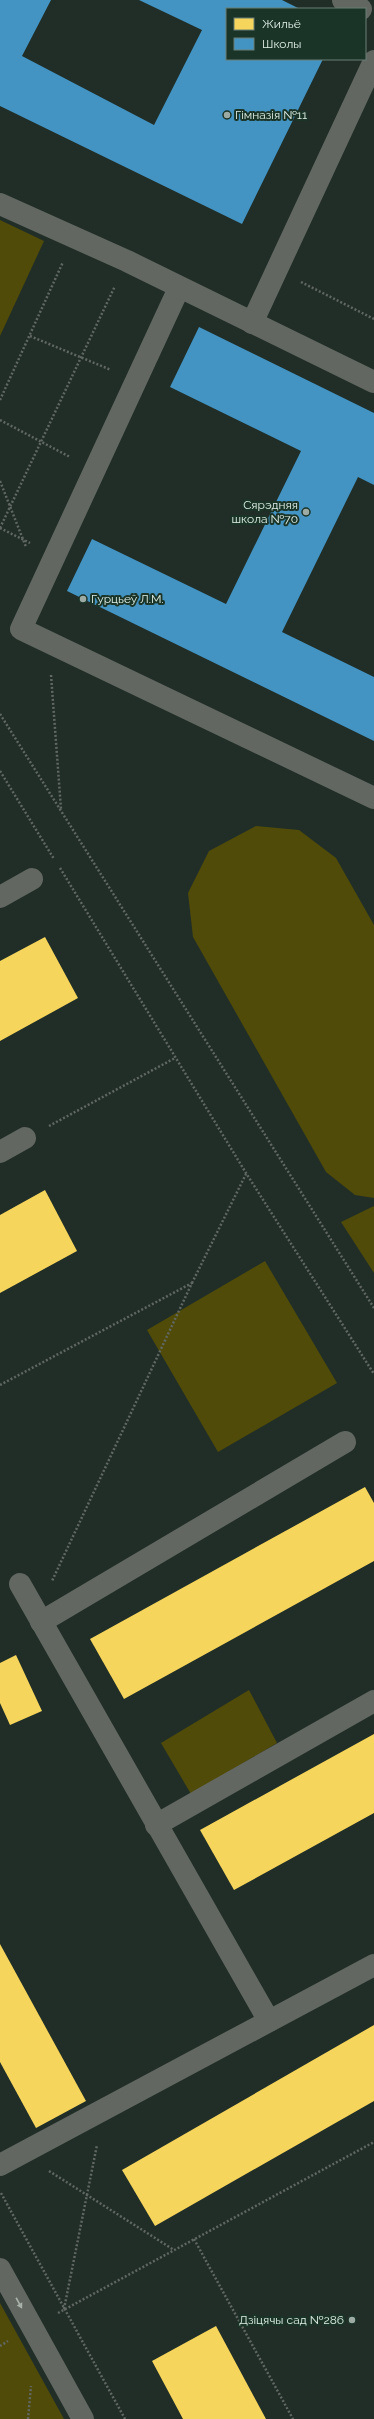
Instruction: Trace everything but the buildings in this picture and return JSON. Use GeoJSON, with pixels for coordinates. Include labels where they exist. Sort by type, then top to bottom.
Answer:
{"type":"FeatureCollection","features":[{"type":"Feature","properties":{"kind":"lane"},"geometry":{"type":"LineString","coordinates":[[343,0],[359,8]]}},
{"type":"Feature","properties":{"kind":"lane"},"geometry":{"type":"LineString","coordinates":[[252,323],[374,61]]}},
{"type":"Feature","properties":{"kind":"lane"},"geometry":{"type":"LineString","coordinates":[[0,204],[127,261],[179,288],[374,382]]}},
{"type":"Feature","properties":{"kind":"lane"},"geometry":{"type":"LineString","coordinates":[[179,288],[21,629],[374,798]]}},
{"type":"Feature","properties":{"kind":"lane"},"geometry":{"type":"LineString","coordinates":[[0,897],[32,879]]}},
{"type":"Feature","properties":{"kind":"lane"},"geometry":{"type":"LineString","coordinates":[[0,1152],[26,1138]]}},
{"type":"Feature","properties":{"kind":"lane"},"geometry":{"type":"LineString","coordinates":[[39,1618],[345,1442]]}},
{"type":"Feature","properties":{"kind":"lane"},"geometry":{"type":"LineString","coordinates":[[20,1584],[269,2021]]}},
{"type":"Feature","properties":{"kind":"lane"},"geometry":{"type":"LineString","coordinates":[[156,1825],[374,1701]]}},
{"type":"Feature","properties":{"kind":"lane"},"geometry":{"type":"LineString","coordinates":[[0,2165],[374,1965]]}},
{"type":"Feature","properties":{"kind":"lane"},"geometry":{"type":"LineString","coordinates":[[0,2269],[83,2419]]}},
{"type":"Feature","properties":{"kind":"path"},"geometry":{"type":"LineString","coordinates":[[0,400],[74,238]]}},
{"type":"Feature","properties":{"kind":"path"},"geometry":{"type":"LineString","coordinates":[[0,528],[127,261]]}},
{"type":"Feature","properties":{"kind":"path"},"geometry":{"type":"LineString","coordinates":[[278,270],[374,319]]}},
{"type":"Feature","properties":{"kind":"path"},"geometry":{"type":"LineString","coordinates":[[30,336],[137,380]]}},
{"type":"Feature","properties":{"kind":"path"},"geometry":{"type":"LineString","coordinates":[[0,420],[96,469]]}},
{"type":"Feature","properties":{"kind":"path"},"geometry":{"type":"LineString","coordinates":[[0,714],[374,1308]]}},
{"type":"Feature","properties":{"kind":"path"},"geometry":{"type":"LineString","coordinates":[[0,770],[246,1174],[374,1374]]}},
{"type":"Feature","properties":{"kind":"path"},"geometry":{"type":"LineString","coordinates":[[26,1138],[175,1058]]}},
{"type":"Feature","properties":{"kind":"path"},"geometry":{"type":"LineString","coordinates":[[39,1618],[192,1283],[246,1174]]}},
{"type":"Feature","properties":{"kind":"path"},"geometry":{"type":"LineString","coordinates":[[0,1385],[192,1283]]}},
{"type":"Feature","properties":{"kind":"path"},"geometry":{"type":"LineString","coordinates":[[64,2309],[104,2110]]}},
{"type":"Feature","properties":{"kind":"path"},"geometry":{"type":"LineString","coordinates":[[0,2346],[32,2326],[374,2142]]}},
{"type":"Feature","properties":{"kind":"path"},"geometry":{"type":"LineString","coordinates":[[21,2154],[174,2250]]}},
{"type":"Feature","properties":{"kind":"path"},"geometry":{"type":"LineString","coordinates":[[0,2192],[124,2419]]}},
{"type":"Feature","properties":{"kind":"path"},"geometry":{"type":"LineString","coordinates":[[194,2240],[293,2419]]}},
{"type":"Feature","properties":{"kind":"shaded area"},"geometry":{"type":"Polygon","coordinates":[[[0,220],[44,241],[0,336],[0,220]]]}},
{"type":"Feature","properties":{"kind":"shaded area"},"geometry":{"type":"Polygon","coordinates":[[[256,826],[299,830],[336,858],[374,925],[374,1198],[355,1195],[326,1172],[193,937],[188,893],[209,851],[256,826]]]}},
{"type":"Feature","properties":{"kind":"shaded area"},"geometry":{"type":"Polygon","coordinates":[[[374,1206],[374,1273],[341,1222],[374,1206]]]}},
{"type":"Feature","properties":{"kind":"shaded area"},"geometry":{"type":"Polygon","coordinates":[[[265,1261],[337,1383],[218,1452],[147,1330],[265,1261]]]}},
{"type":"Feature","properties":{"kind":"shaded area"},"geometry":{"type":"Polygon","coordinates":[[[249,1690],[277,1743],[191,1794],[161,1743],[249,1690]]]}},
{"type":"Feature","properties":{"kind":"shaded area"},"geometry":{"type":"Polygon","coordinates":[[[0,2303],[64,2419],[0,2419],[0,2303]]]}},
{"type":"Feature","properties":{"kind":"place","name":"Гімназія №11"},"geometry":{"type":"Point","coordinates":[227,115]}},
{"type":"Feature","properties":{"kind":"place","name":"Сярэдняя школа №70"},"geometry":{"type":"Point","coordinates":[306,512]}},
{"type":"Feature","properties":{"kind":"place","name":"Гурцьеў Л.М."},"geometry":{"type":"Point","coordinates":[83,599]}},
{"type":"Feature","properties":{"kind":"place","name":"Дзіцячы сад №286"},"geometry":{"type":"Point","coordinates":[352,2320]}}]}
